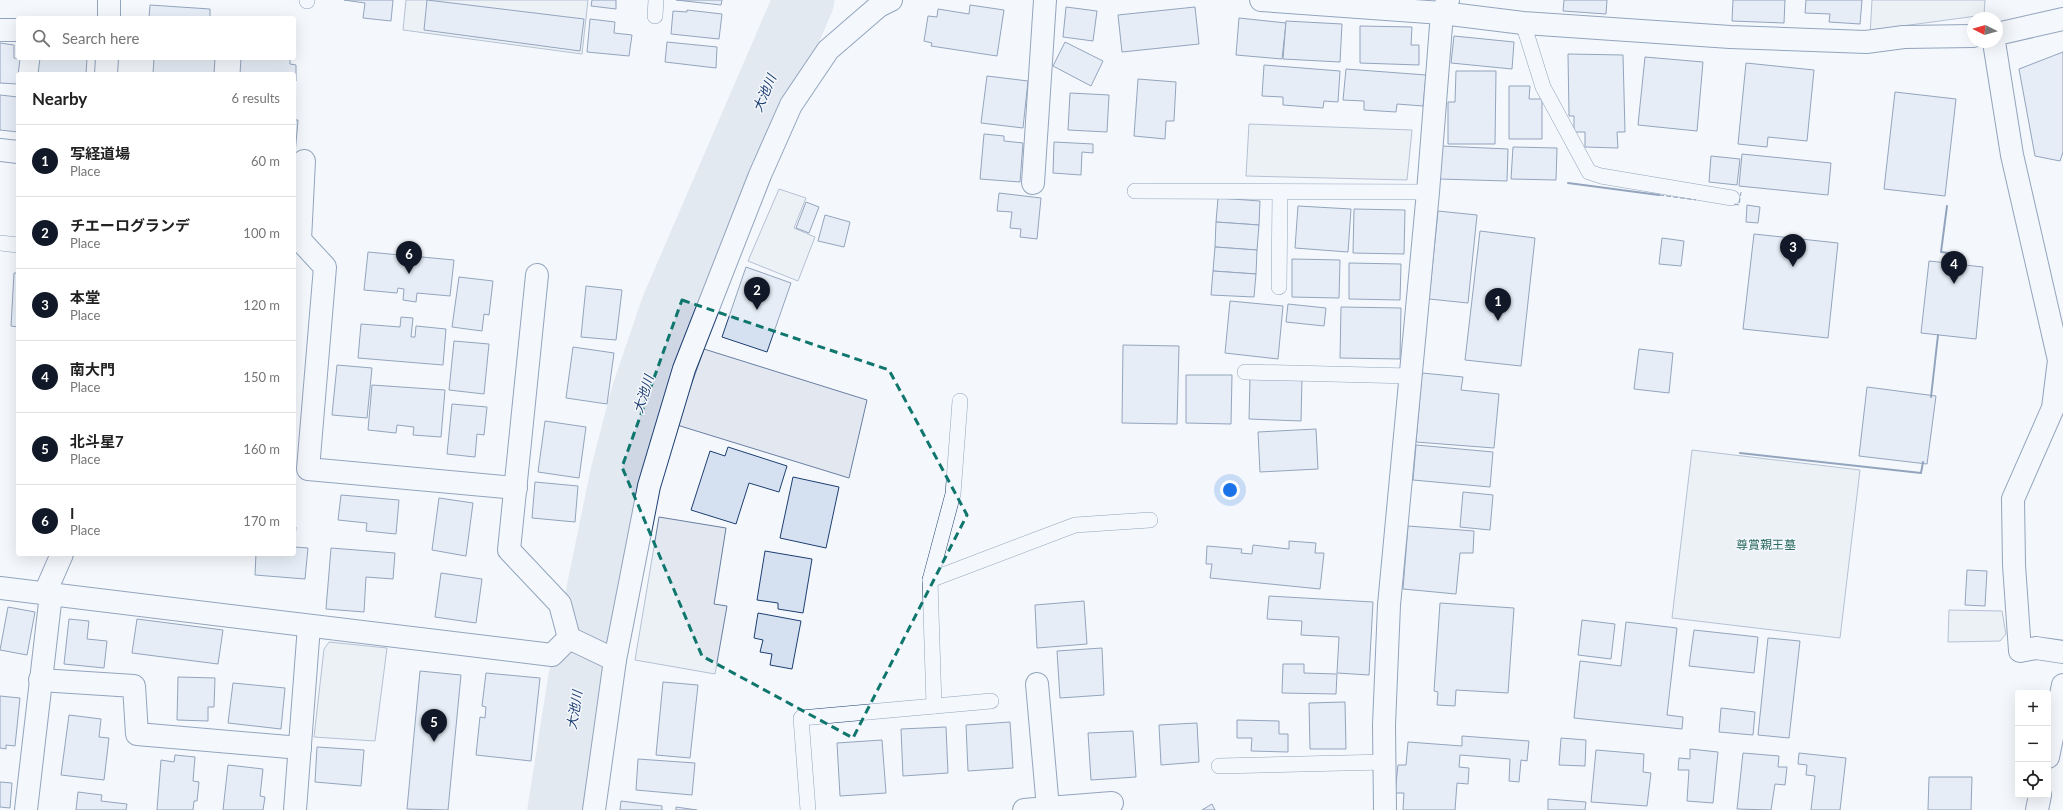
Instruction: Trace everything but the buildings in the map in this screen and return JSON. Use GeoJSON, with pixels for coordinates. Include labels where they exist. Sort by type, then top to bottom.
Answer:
{"type":"FeatureCollection","features":[{"type":"Feature","properties":{"kind":"main road"},"geometry":{"type":"LineString","coordinates":[[109,0],[109,16]]}},
{"type":"Feature","properties":{"kind":"main road"},"geometry":{"type":"LineString","coordinates":[[594,810],[608,657],[649,486],[684,369],[760,175],[791,105],[828,50],[879,6],[891,0]]}},
{"type":"Feature","properties":{"kind":"main road"},"geometry":{"type":"LineString","coordinates":[[1033,184],[1045,0]]}},
{"type":"Feature","properties":{"kind":"main road"},"geometry":{"type":"LineString","coordinates":[[1261,0],[1445,6],[1523,23],[1730,37],[1866,42],[1904,37],[1967,36]]}},
{"type":"Feature","properties":{"kind":"main road"},"geometry":{"type":"LineString","coordinates":[[1385,810],[1384,725],[1389,605],[1445,6]]}},
{"type":"Feature","properties":{"kind":"main road"},"geometry":{"type":"LineString","coordinates":[[2003,33],[2063,19]]}},
{"type":"Feature","properties":{"kind":"main road"},"geometry":{"type":"LineString","coordinates":[[0,30],[16,30]]}},
{"type":"Feature","properties":{"kind":"main road"},"geometry":{"type":"LineString","coordinates":[[1995,48],[2012,155],[2059,360],[2052,408],[2012,499],[2014,565],[2020,651],[2036,648],[2063,652]]}},
{"type":"Feature","properties":{"kind":"main road"},"geometry":{"type":"LineString","coordinates":[[106,72],[107,60]]}},
{"type":"Feature","properties":{"kind":"main road"},"geometry":{"type":"LineString","coordinates":[[0,150],[16,152]]}},
{"type":"Feature","properties":{"kind":"main road"},"geometry":{"type":"LineString","coordinates":[[304,161],[300,240],[325,267],[308,469],[516,488]]}},
{"type":"Feature","properties":{"kind":"main road"},"geometry":{"type":"LineString","coordinates":[[537,275],[509,550],[560,604],[569,638],[608,657]]}},
{"type":"Feature","properties":{"kind":"main road"},"geometry":{"type":"LineString","coordinates":[[26,810],[48,594],[61,556]]}},
{"type":"Feature","properties":{"kind":"main road"},"geometry":{"type":"LineString","coordinates":[[0,588],[552,655],[569,638]]}},
{"type":"Feature","properties":{"kind":"main road"},"geometry":{"type":"LineString","coordinates":[[295,810],[308,626]]}},
{"type":"Feature","properties":{"kind":"main road"},"geometry":{"type":"LineString","coordinates":[[40,680],[134,686],[137,734],[300,748]]}},
{"type":"Feature","properties":{"kind":"main road"},"geometry":{"type":"LineString","coordinates":[[1037,684],[1048,809]]}},
{"type":"Feature","properties":{"kind":"main road"},"geometry":{"type":"LineString","coordinates":[[2051,743],[2063,685]]}},
{"type":"Feature","properties":{"kind":"main road"},"geometry":{"type":"LineString","coordinates":[[2037,810],[2039,798]]}},
{"type":"Feature","properties":{"kind":"main road"},"geometry":{"type":"LineString","coordinates":[[1024,810],[1112,803]]}},
{"type":"Feature","properties":{"kind":"lane"},"geometry":{"type":"LineString","coordinates":[[655,16],[656,0]]}},
{"type":"Feature","properties":{"kind":"lane"},"geometry":{"type":"LineString","coordinates":[[1523,23],[1542,87],[1589,172],[1601,176],[1732,198]]}},
{"type":"Feature","properties":{"kind":"lane"},"geometry":{"type":"LineString","coordinates":[[1135,191],[1428,192]]}},
{"type":"Feature","properties":{"kind":"lane"},"geometry":{"type":"LineString","coordinates":[[1279,287],[1280,192]]}},
{"type":"Feature","properties":{"kind":"lane"},"geometry":{"type":"LineString","coordinates":[[0,243],[16,245]]}},
{"type":"Feature","properties":{"kind":"lane"},"geometry":{"type":"LineString","coordinates":[[1245,372],[1410,376]]}},
{"type":"Feature","properties":{"kind":"lane"},"geometry":{"type":"LineString","coordinates":[[934,706],[930,580],[953,494],[960,401]]}},
{"type":"Feature","properties":{"kind":"lane"},"geometry":{"type":"LineString","coordinates":[[930,580],[1075,525],[1150,520]]}},
{"type":"Feature","properties":{"kind":"lane"},"geometry":{"type":"LineString","coordinates":[[808,810],[801,718],[991,701]]}},
{"type":"Feature","properties":{"kind":"lane"},"geometry":{"type":"LineString","coordinates":[[1219,766],[1385,762]]}},
{"type":"Feature","properties":{"kind":"highlighted area"},"geometry":{"type":"Polygon","coordinates":[[[682,300],[889,370],[967,515],[853,738],[702,656],[622,467],[682,300]]]}},
{"type":"Feature","properties":{"kind":"green space","name":"尊賞親王墓"},"geometry":{"type":"Polygon","coordinates":[[[1692,450],[1860,470],[1840,638],[1672,618],[1692,450]]]}},
{"type":"Feature","properties":{"kind":"shaded area"},"geometry":{"type":"Polygon","coordinates":[[[406,0],[588,0],[582,54],[403,30],[406,0]]]}},
{"type":"Feature","properties":{"kind":"shaded area"},"geometry":{"type":"Polygon","coordinates":[[[1872,0],[1985,0],[1984,12],[1967,12],[1967,17],[1895,27],[1870,36],[1872,0]]]}},
{"type":"Feature","properties":{"kind":"shaded area"},"geometry":{"type":"Polygon","coordinates":[[[1249,124],[1412,130],[1407,180],[1246,176],[1249,124]]]}},
{"type":"Feature","properties":{"kind":"shaded area"},"geometry":{"type":"Polygon","coordinates":[[[779,189],[806,198],[794,228],[815,237],[798,281],[748,261],[779,189]]]}},
{"type":"Feature","properties":{"kind":"shaded area"},"geometry":{"type":"Polygon","coordinates":[[[704,349],[867,400],[849,478],[677,425],[704,349]]]}},
{"type":"Feature","properties":{"kind":"shaded area"},"geometry":{"type":"Polygon","coordinates":[[[659,517],[726,528],[714,604],[727,606],[715,674],[635,660],[659,517]]]}},
{"type":"Feature","properties":{"kind":"shaded area"},"geometry":{"type":"Polygon","coordinates":[[[1949,610],[2002,611],[2006,634],[2000,641],[1948,642],[1949,610]]]}},
{"type":"Feature","properties":{"kind":"shaded area"},"geometry":{"type":"Polygon","coordinates":[[[329,642],[387,648],[375,741],[314,737],[324,649],[329,642]]]}},
{"type":"Feature","properties":{"kind":"waterway","name":"大池川"},"geometry":{"type":"LineString","coordinates":[[558,810],[578,683],[621,473],[642,393],[671,308],[804,0]]}},
{"type":"Feature","properties":{"kind":"fence"},"geometry":{"type":"LineString","coordinates":[[1734,204],[1739,205],[1741,192]]}},
{"type":"Feature","properties":{"kind":"fence"},"geometry":{"type":"LineString","coordinates":[[1659,195],[1696,200]]}},
{"type":"Feature","properties":{"kind":"wall"},"geometry":{"type":"LineString","coordinates":[[1568,183],[1659,195]]}},
{"type":"Feature","properties":{"kind":"wall"},"geometry":{"type":"LineString","coordinates":[[1947,206],[1941,252],[1955,254],[1952,264]]}},
{"type":"Feature","properties":{"kind":"wall"},"geometry":{"type":"LineString","coordinates":[[1931,397],[1938,335]]}},
{"type":"Feature","properties":{"kind":"wall"},"geometry":{"type":"LineString","coordinates":[[1740,453],[1921,473],[1923,462]]}},
{"type":"Feature","properties":{"kind":"place","name":"本堂"},"geometry":{"type":"Point","coordinates":[1793,267]}},
{"type":"Feature","properties":{"kind":"place","name":"I"},"geometry":{"type":"Point","coordinates":[409,274]}},
{"type":"Feature","properties":{"kind":"place","name":"南大門"},"geometry":{"type":"Point","coordinates":[1954,284]}},
{"type":"Feature","properties":{"kind":"place","name":"チエーログランデ"},"geometry":{"type":"Point","coordinates":[757,310]}},
{"type":"Feature","properties":{"kind":"place","name":"写経道場"},"geometry":{"type":"Point","coordinates":[1498,321]}},
{"type":"Feature","properties":{"kind":"place","name":"北斗星7"},"geometry":{"type":"Point","coordinates":[434,742]}}]}
